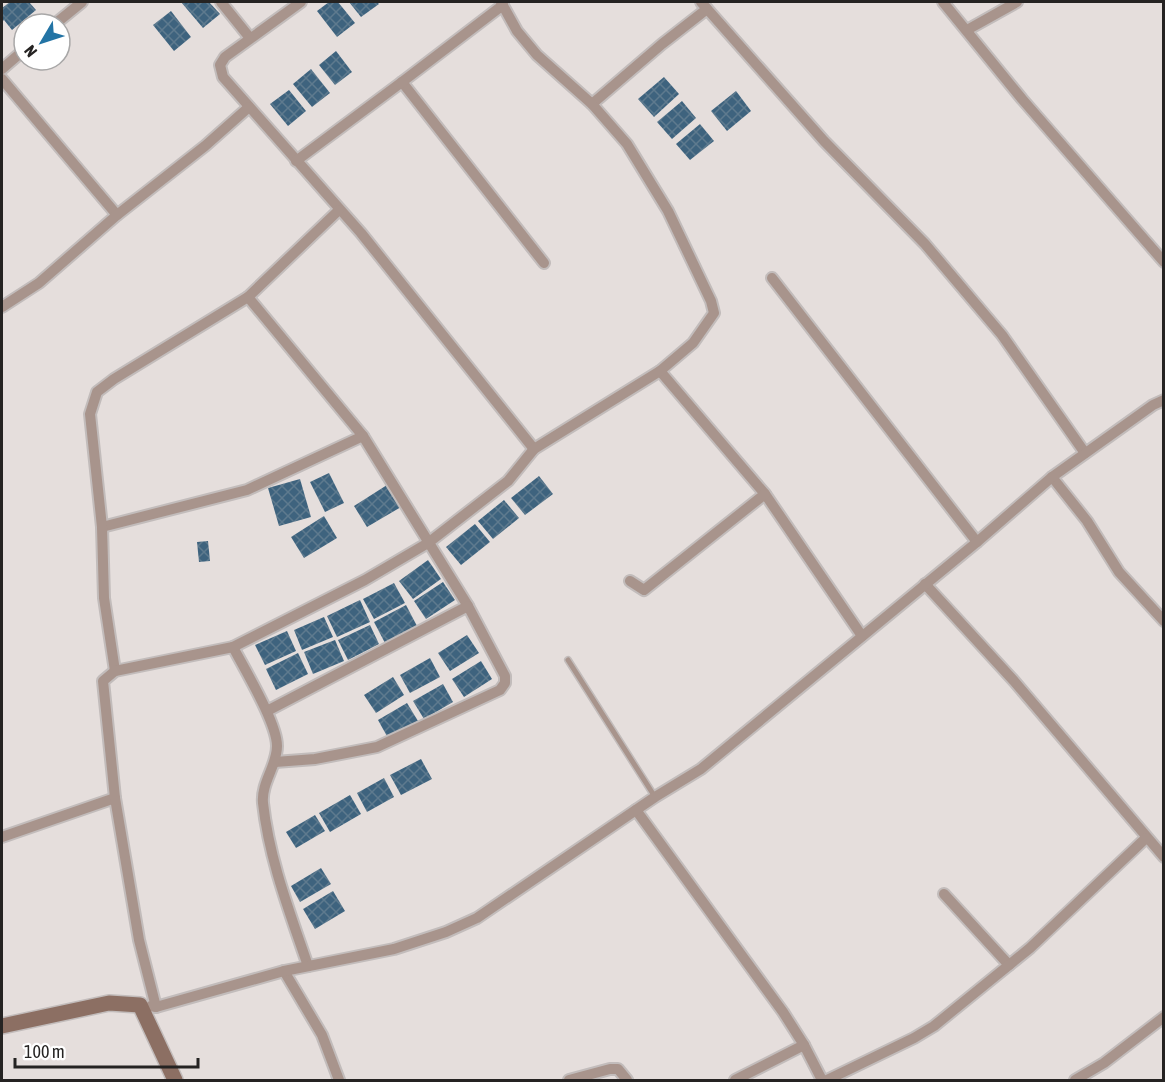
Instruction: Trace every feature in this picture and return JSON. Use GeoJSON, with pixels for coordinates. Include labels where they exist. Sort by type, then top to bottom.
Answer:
{"type":"FeatureCollection","features":[{"type":"Feature","properties":{"kind":"street"},"geometry":{"type":"LineString","coordinates":[[70,12],[82,2]]}},
{"type":"Feature","properties":{"kind":"street"},"geometry":{"type":"LineString","coordinates":[[221,2],[250,38]]}},
{"type":"Feature","properties":{"kind":"street"},"geometry":{"type":"LineString","coordinates":[[301,2],[225,57],[220,65],[224,76],[361,233],[534,449]]}},
{"type":"Feature","properties":{"kind":"street"},"geometry":{"type":"LineString","coordinates":[[943,2],[1022,99],[1164,262]]}},
{"type":"Feature","properties":{"kind":"street"},"geometry":{"type":"LineString","coordinates":[[968,30],[1017,2]]}},
{"type":"Feature","properties":{"kind":"street"},"geometry":{"type":"LineString","coordinates":[[156,1006],[139,940],[115,798],[103,681],[114,671],[233,647],[365,580],[428,543],[508,481],[534,449],[660,371],[693,343],[714,313],[711,301],[644,168],[627,144],[592,104],[537,55],[517,31],[502,3],[402,82],[296,161]]}},
{"type":"Feature","properties":{"kind":"street"},"geometry":{"type":"LineString","coordinates":[[592,104],[704,5],[824,141],[925,243],[1002,335],[1085,453]]}},
{"type":"Feature","properties":{"kind":"street"},"geometry":{"type":"LineString","coordinates":[[2,79],[117,215]]}},
{"type":"Feature","properties":{"kind":"street"},"geometry":{"type":"LineString","coordinates":[[402,82],[544,263]]}},
{"type":"Feature","properties":{"kind":"street"},"geometry":{"type":"LineString","coordinates":[[2,307],[39,283],[117,215],[205,146],[249,107]]}},
{"type":"Feature","properties":{"kind":"street"},"geometry":{"type":"LineString","coordinates":[[114,671],[104,598],[102,527],[90,414],[97,392],[114,379],[248,297],[339,210]]}},
{"type":"Feature","properties":{"kind":"street"},"geometry":{"type":"LineString","coordinates":[[772,278],[977,542]]}},
{"type":"Feature","properties":{"kind":"street"},"geometry":{"type":"LineString","coordinates":[[248,297],[363,436],[468,606],[505,676],[505,684],[500,690],[376,747],[315,759],[275,762]]}},
{"type":"Feature","properties":{"kind":"street"},"geometry":{"type":"LineString","coordinates":[[660,371],[765,494],[862,636]]}},
{"type":"Feature","properties":{"kind":"street"},"geometry":{"type":"LineString","coordinates":[[2,1026],[109,1003],[156,1006],[284,971],[394,949],[446,932],[477,918],[655,796],[701,769],[977,542],[1052,477],[1153,405],[1164,400]]}},
{"type":"Feature","properties":{"kind":"street"},"geometry":{"type":"LineString","coordinates":[[102,527],[247,490],[363,436]]}},
{"type":"Feature","properties":{"kind":"street"},"geometry":{"type":"LineString","coordinates":[[1052,477],[1088,521],[1119,572],[1164,621]]}},
{"type":"Feature","properties":{"kind":"street"},"geometry":{"type":"LineString","coordinates":[[630,581],[644,590],[765,494]]}},
{"type":"Feature","properties":{"kind":"street"},"geometry":{"type":"LineString","coordinates":[[925,584],[1028,698],[1164,857]]}},
{"type":"Feature","properties":{"kind":"street"},"geometry":{"type":"LineString","coordinates":[[267,711],[468,606]]}},
{"type":"Feature","properties":{"kind":"street"},"geometry":{"type":"LineString","coordinates":[[233,647],[267,711],[278,745],[275,762],[262,799],[267,830],[286,903],[308,966]]}},
{"type":"Feature","properties":{"kind":"street"},"geometry":{"type":"LineString","coordinates":[[2,837],[115,798]]}},
{"type":"Feature","properties":{"kind":"street"},"geometry":{"type":"LineString","coordinates":[[636,810],[783,1012],[822,1080]]}},
{"type":"Feature","properties":{"kind":"street"},"geometry":{"type":"LineString","coordinates":[[827,1080],[934,1026],[1030,948],[1146,838]]}},
{"type":"Feature","properties":{"kind":"street"},"geometry":{"type":"LineString","coordinates":[[944,894],[1010,965]]}},
{"type":"Feature","properties":{"kind":"street"},"geometry":{"type":"LineString","coordinates":[[284,971],[322,1035],[339,1080]]}},
{"type":"Feature","properties":{"kind":"street"},"geometry":{"type":"LineString","coordinates":[[140,1005],[175,1080]]}},
{"type":"Feature","properties":{"kind":"street"},"geometry":{"type":"LineString","coordinates":[[1075,1080],[1104,1063],[1164,1017]]}},
{"type":"Feature","properties":{"kind":"street"},"geometry":{"type":"LineString","coordinates":[[735,1080],[804,1045]]}},
{"type":"Feature","properties":{"kind":"street"},"geometry":{"type":"LineString","coordinates":[[569,1080],[610,1069],[618,1070],[627,1080]]}},
{"type":"Feature","properties":{"kind":"lane"},"geometry":{"type":"LineString","coordinates":[[568,660],[655,796]]}},
{"type":"Feature","properties":{"kind":"building"},"geometry":{"type":"Polygon","coordinates":[[[10,2],[29,2],[36,10],[12,12],[12,30],[4,20],[2,22],[2,8],[10,2]]]}},
{"type":"Feature","properties":{"kind":"building"},"geometry":{"type":"Polygon","coordinates":[[[181,2],[209,2],[220,14],[203,28],[181,2]]]}},
{"type":"Feature","properties":{"kind":"building"},"geometry":{"type":"Polygon","coordinates":[[[329,2],[338,2],[355,23],[337,37],[317,11],[329,2]]]}},
{"type":"Feature","properties":{"kind":"building"},"geometry":{"type":"Polygon","coordinates":[[[349,2],[377,2],[379,4],[361,17],[349,2]]]}},
{"type":"Feature","properties":{"kind":"building"},"geometry":{"type":"Polygon","coordinates":[[[171,11],[191,37],[174,51],[153,25],[171,11]]]}},
{"type":"Feature","properties":{"kind":"building"},"geometry":{"type":"Polygon","coordinates":[[[336,51],[352,72],[335,85],[319,65],[336,51]]]}},
{"type":"Feature","properties":{"kind":"building"},"geometry":{"type":"Polygon","coordinates":[[[311,69],[330,93],[312,107],[293,84],[311,69]]]}},
{"type":"Feature","properties":{"kind":"building"},"geometry":{"type":"Polygon","coordinates":[[[664,77],[679,94],[654,117],[638,99],[664,77]]]}},
{"type":"Feature","properties":{"kind":"building"},"geometry":{"type":"Polygon","coordinates":[[[289,90],[306,111],[288,126],[270,104],[289,90]]]}},
{"type":"Feature","properties":{"kind":"building"},"geometry":{"type":"Polygon","coordinates":[[[736,91],[751,111],[727,131],[711,111],[736,91]]]}},
{"type":"Feature","properties":{"kind":"building"},"geometry":{"type":"Polygon","coordinates":[[[682,101],[696,118],[672,139],[657,122],[682,101]]]}},
{"type":"Feature","properties":{"kind":"building"},"geometry":{"type":"Polygon","coordinates":[[[700,124],[714,141],[690,160],[676,144],[700,124]]]}},
{"type":"Feature","properties":{"kind":"building"},"geometry":{"type":"Polygon","coordinates":[[[329,473],[344,503],[325,512],[310,482],[329,473]]]}},
{"type":"Feature","properties":{"kind":"building"},"geometry":{"type":"Polygon","coordinates":[[[539,476],[553,494],[525,515],[511,498],[539,476]]]}},
{"type":"Feature","properties":{"kind":"building"},"geometry":{"type":"Polygon","coordinates":[[[300,479],[311,517],[279,526],[268,488],[300,479]]]}},
{"type":"Feature","properties":{"kind":"building"},"geometry":{"type":"Polygon","coordinates":[[[387,485],[401,507],[367,527],[354,506],[387,485]]]}},
{"type":"Feature","properties":{"kind":"building"},"geometry":{"type":"Polygon","coordinates":[[[504,500],[519,518],[493,539],[478,521],[504,500]]]}},
{"type":"Feature","properties":{"kind":"building"},"geometry":{"type":"Polygon","coordinates":[[[324,516],[337,538],[304,558],[291,537],[324,516]]]}},
{"type":"Feature","properties":{"kind":"building"},"geometry":{"type":"Polygon","coordinates":[[[475,524],[490,542],[461,565],[446,547],[475,524]]]}},
{"type":"Feature","properties":{"kind":"building"},"geometry":{"type":"Polygon","coordinates":[[[208,541],[210,561],[199,562],[197,542],[208,541]]]}},
{"type":"Feature","properties":{"kind":"building"},"geometry":{"type":"Polygon","coordinates":[[[428,560],[441,579],[413,599],[399,581],[428,560]]]}},
{"type":"Feature","properties":{"kind":"building"},"geometry":{"type":"Polygon","coordinates":[[[443,582],[455,600],[426,619],[414,601],[443,582]]]}},
{"type":"Feature","properties":{"kind":"building"},"geometry":{"type":"Polygon","coordinates":[[[394,583],[405,603],[374,619],[363,599],[394,583]]]}},
{"type":"Feature","properties":{"kind":"building"},"geometry":{"type":"Polygon","coordinates":[[[360,600],[370,622],[337,637],[327,616],[360,600]]]}},
{"type":"Feature","properties":{"kind":"building"},"geometry":{"type":"Polygon","coordinates":[[[406,605],[417,626],[385,643],[374,622],[406,605]]]}},
{"type":"Feature","properties":{"kind":"building"},"geometry":{"type":"Polygon","coordinates":[[[324,617],[333,637],[302,650],[294,630],[324,617]]]}},
{"type":"Feature","properties":{"kind":"building"},"geometry":{"type":"Polygon","coordinates":[[[370,625],[379,644],[348,660],[338,640],[370,625]]]}},
{"type":"Feature","properties":{"kind":"building"},"geometry":{"type":"Polygon","coordinates":[[[287,631],[296,651],[265,665],[255,645],[287,631]]]}},
{"type":"Feature","properties":{"kind":"building"},"geometry":{"type":"Polygon","coordinates":[[[467,635],[479,653],[450,671],[438,653],[467,635]]]}},
{"type":"Feature","properties":{"kind":"building"},"geometry":{"type":"Polygon","coordinates":[[[335,640],[344,661],[313,674],[304,652],[335,640]]]}},
{"type":"Feature","properties":{"kind":"building"},"geometry":{"type":"Polygon","coordinates":[[[298,653],[308,674],[276,690],[266,669],[298,653]]]}},
{"type":"Feature","properties":{"kind":"building"},"geometry":{"type":"Polygon","coordinates":[[[430,658],[440,677],[410,693],[400,675],[430,658]]]}},
{"type":"Feature","properties":{"kind":"building"},"geometry":{"type":"Polygon","coordinates":[[[481,661],[492,679],[464,697],[452,679],[481,661]]]}},
{"type":"Feature","properties":{"kind":"building"},"geometry":{"type":"Polygon","coordinates":[[[393,677],[404,695],[376,713],[364,695],[393,677]]]}},
{"type":"Feature","properties":{"kind":"building"},"geometry":{"type":"Polygon","coordinates":[[[443,684],[453,702],[424,719],[413,701],[443,684]]]}},
{"type":"Feature","properties":{"kind":"building"},"geometry":{"type":"Polygon","coordinates":[[[407,703],[418,721],[388,738],[378,720],[407,703]]]}},
{"type":"Feature","properties":{"kind":"building"},"geometry":{"type":"Polygon","coordinates":[[[421,759],[432,779],[401,795],[390,775],[421,759]]]}},
{"type":"Feature","properties":{"kind":"building"},"geometry":{"type":"Polygon","coordinates":[[[384,778],[394,797],[367,812],[357,793],[384,778]]]}},
{"type":"Feature","properties":{"kind":"building"},"geometry":{"type":"Polygon","coordinates":[[[350,795],[361,814],[330,832],[319,813],[350,795]]]}},
{"type":"Feature","properties":{"kind":"building"},"geometry":{"type":"Polygon","coordinates":[[[315,815],[325,831],[296,848],[286,832],[315,815]]]}},
{"type":"Feature","properties":{"kind":"building"},"geometry":{"type":"Polygon","coordinates":[[[321,868],[331,884],[300,902],[291,886],[321,868]]]}},
{"type":"Feature","properties":{"kind":"building"},"geometry":{"type":"Polygon","coordinates":[[[333,891],[345,911],[315,929],[303,909],[333,891]]]}}]}
